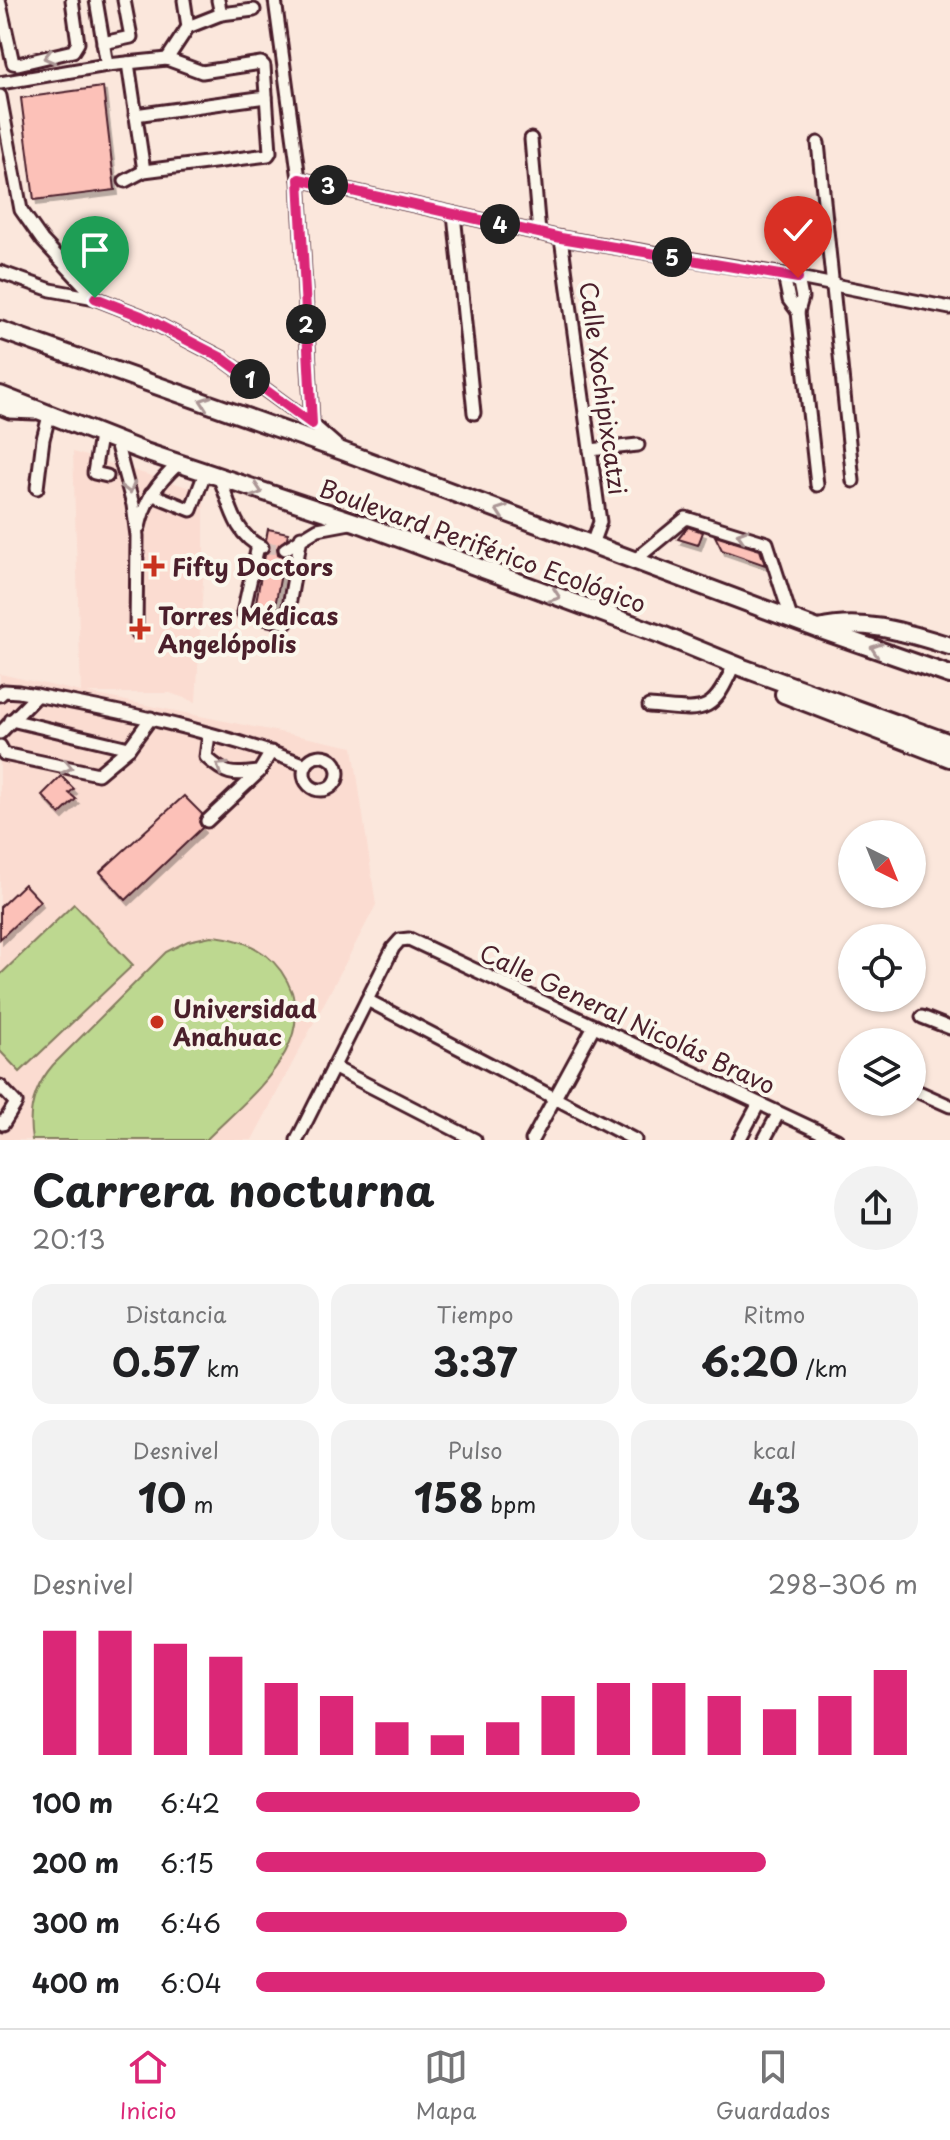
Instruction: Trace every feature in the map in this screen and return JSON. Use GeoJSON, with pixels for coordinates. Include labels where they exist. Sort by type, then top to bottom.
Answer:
{"type":"FeatureCollection","features":[{"type":"Feature","properties":{"kind":"highway","name":"Boulevard Periférico Ecológico"},"geometry":{"type":"LineString","coordinates":[[0,330],[342,451],[818,629],[950,675]]}},
{"type":"Feature","properties":{"kind":"highway","name":"Boulevard Periférico Ecológico"},"geometry":{"type":"LineString","coordinates":[[0,395],[116,442],[358,523],[950,743]]}},
{"type":"Feature","properties":{"kind":"highway"},"geometry":{"type":"LineString","coordinates":[[818,629],[837,624],[870,626],[950,646]]}},
{"type":"Feature","properties":{"kind":"highway"},"geometry":{"type":"LineString","coordinates":[[738,666],[751,678],[779,692],[950,758]]}},
{"type":"Feature","properties":{"kind":"street"},"geometry":{"type":"LineString","coordinates":[[0,4],[13,63],[18,64],[73,51],[78,43],[72,0]]}},
{"type":"Feature","properties":{"kind":"street"},"geometry":{"type":"LineString","coordinates":[[96,0],[107,65]]}},
{"type":"Feature","properties":{"kind":"street"},"geometry":{"type":"LineString","coordinates":[[103,43],[131,37],[124,0]]}},
{"type":"Feature","properties":{"kind":"street"},"geometry":{"type":"LineString","coordinates":[[184,0],[188,27]]}},
{"type":"Feature","properties":{"kind":"street"},"geometry":{"type":"LineString","coordinates":[[218,0],[221,14]]}},
{"type":"Feature","properties":{"kind":"street"},"geometry":{"type":"LineString","coordinates":[[275,0],[299,179],[312,424]]}},
{"type":"Feature","properties":{"kind":"street"},"geometry":{"type":"LineString","coordinates":[[167,59],[188,27],[221,14],[254,10]]}},
{"type":"Feature","properties":{"kind":"street"},"geometry":{"type":"LineString","coordinates":[[0,83],[107,65],[167,59],[202,72],[261,63],[264,66],[268,155],[144,171],[125,181]]}},
{"type":"Feature","properties":{"kind":"street"},"geometry":{"type":"LineString","coordinates":[[128,63],[144,171]]}},
{"type":"Feature","properties":{"kind":"street"},"geometry":{"type":"LineString","coordinates":[[0,96],[3,138],[21,210],[42,240],[95,298]]}},
{"type":"Feature","properties":{"kind":"street"},"geometry":{"type":"LineString","coordinates":[[135,115],[266,97]]}},
{"type":"Feature","properties":{"kind":"street"},"geometry":{"type":"LineString","coordinates":[[531,139],[539,233]]}},
{"type":"Feature","properties":{"kind":"street"},"geometry":{"type":"LineString","coordinates":[[818,143],[853,481]]}},
{"type":"Feature","properties":{"kind":"street"},"geometry":{"type":"LineString","coordinates":[[299,179],[561,238],[784,275],[950,308]]}},
{"type":"Feature","properties":{"kind":"street"},"geometry":{"type":"LineString","coordinates":[[454,214],[474,413]]}},
{"type":"Feature","properties":{"kind":"street","name":"Calle Xochipixcatzi"},"geometry":{"type":"LineString","coordinates":[[561,238],[600,522],[592,544]]}},
{"type":"Feature","properties":{"kind":"street"},"geometry":{"type":"LineString","coordinates":[[0,272],[51,290],[95,298],[141,316],[222,358],[312,424],[342,451]]}},
{"type":"Feature","properties":{"kind":"street"},"geometry":{"type":"LineString","coordinates":[[784,275],[789,300],[798,312]]}},
{"type":"Feature","properties":{"kind":"street"},"geometry":{"type":"LineString","coordinates":[[798,278],[802,298],[798,312],[817,485]]}},
{"type":"Feature","properties":{"kind":"street"},"geometry":{"type":"LineString","coordinates":[[0,408],[10,412],[46,414],[37,488]]}},
{"type":"Feature","properties":{"kind":"street"},"geometry":{"type":"LineString","coordinates":[[100,436],[94,473],[107,476]]}},
{"type":"Feature","properties":{"kind":"street"},"geometry":{"type":"LineString","coordinates":[[116,442],[133,505],[137,536],[136,632]]}},
{"type":"Feature","properties":{"kind":"street"},"geometry":{"type":"LineString","coordinates":[[590,450],[638,445]]}},
{"type":"Feature","properties":{"kind":"street"},"geometry":{"type":"LineString","coordinates":[[137,536],[143,509],[151,494],[178,464]]}},
{"type":"Feature","properties":{"kind":"street"},"geometry":{"type":"LineString","coordinates":[[151,494],[191,510],[212,476]]}},
{"type":"Feature","properties":{"kind":"street"},"geometry":{"type":"LineString","coordinates":[[212,476],[240,531],[261,547],[243,613],[286,623],[301,537]]}},
{"type":"Feature","properties":{"kind":"street"},"geometry":{"type":"LineString","coordinates":[[635,560],[686,518],[767,543],[791,618]]}},
{"type":"Feature","properties":{"kind":"street"},"geometry":{"type":"LineString","coordinates":[[285,549],[301,537],[330,525],[358,523]]}},
{"type":"Feature","properties":{"kind":"street"},"geometry":{"type":"LineString","coordinates":[[649,706],[700,709],[718,698],[738,666]]}},
{"type":"Feature","properties":{"kind":"street"},"geometry":{"type":"LineString","coordinates":[[1,692],[37,695],[151,718],[306,765]]}},
{"type":"Feature","properties":{"kind":"street"},"geometry":{"type":"LineString","coordinates":[[0,733],[37,695]]}},
{"type":"Feature","properties":{"kind":"street"},"geometry":{"type":"LineString","coordinates":[[0,746],[4,754],[98,774],[129,748],[151,718]]}},
{"type":"Feature","properties":{"kind":"street"},"geometry":{"type":"LineString","coordinates":[[11,720],[129,748]]}},
{"type":"Feature","properties":{"kind":"street"},"geometry":{"type":"LineString","coordinates":[[209,734],[206,757],[222,772],[233,775],[259,772]]}},
{"type":"Feature","properties":{"kind":"street"},"geometry":{"type":"LineString","coordinates":[[207,821],[259,772],[271,752]]}},
{"type":"Feature","properties":{"kind":"street","name":"Calle General Nicolás Bravo"},"geometry":{"type":"LineString","coordinates":[[367,1000],[400,940],[409,939],[837,1140]]}},
{"type":"Feature","properties":{"kind":"street"},"geometry":{"type":"LineString","coordinates":[[300,1139],[367,1000],[635,1140]]}},
{"type":"Feature","properties":{"kind":"street"},"geometry":{"type":"LineString","coordinates":[[922,1017],[950,1028]]}},
{"type":"Feature","properties":{"kind":"street"},"geometry":{"type":"LineString","coordinates":[[532,1140],[594,1026]]}},
{"type":"Feature","properties":{"kind":"street"},"geometry":{"type":"LineString","coordinates":[[333,1067],[475,1140]]}},
{"type":"Feature","properties":{"kind":"street"},"geometry":{"type":"LineString","coordinates":[[0,1086],[16,1103],[1,1127]]}},
{"type":"Feature","properties":{"kind":"street"},"geometry":{"type":"LineString","coordinates":[[926,1095],[950,1106]]}},
{"type":"Feature","properties":{"kind":"street"},"geometry":{"type":"LineString","coordinates":[[739,1140],[758,1105]]}},
{"type":"Feature","properties":{"kind":"street"},"geometry":{"type":"LineString","coordinates":[[764,1140],[778,1114]]}},
{"type":"Feature","properties":{"kind":"shaded area","name":"Universidad Anahuac"},"geometry":{"type":"Polygon","coordinates":[[[73,452],[204,492],[204,565],[196,702],[170,693],[87,693],[353,747],[376,905],[252,1140],[0,1140],[0,674],[81,692],[73,452]]]}},
{"type":"Feature","properties":{"kind":"green space"},"geometry":{"type":"Polygon","coordinates":[[[74,904],[133,965],[20,1072],[0,1051],[0,975],[74,904]]]}},
{"type":"Feature","properties":{"kind":"green space"},"geometry":{"type":"Polygon","coordinates":[[[211,936],[231,939],[259,950],[281,971],[293,996],[296,1020],[290,1043],[278,1065],[261,1085],[206,1140],[32,1140],[30,1119],[34,1100],[41,1082],[53,1065],[166,952],[188,941],[211,936]]]}},
{"type":"Feature","properties":{"kind":"building"},"geometry":{"type":"Polygon","coordinates":[[[103,87],[115,190],[34,200],[21,98],[103,87]]]}},
{"type":"Feature","properties":{"kind":"building"},"geometry":{"type":"Polygon","coordinates":[[[688,527],[703,532],[698,545],[678,539],[688,527]]]}},
{"type":"Feature","properties":{"kind":"building"},"geometry":{"type":"Polygon","coordinates":[[[268,529],[288,533],[277,548],[278,554],[284,557],[274,612],[255,607],[265,555],[270,548],[266,540],[268,529]]]}},
{"type":"Feature","properties":{"kind":"building"},"geometry":{"type":"Polygon","coordinates":[[[715,536],[760,550],[765,565],[722,550],[715,536]]]}},
{"type":"Feature","properties":{"kind":"building"},"geometry":{"type":"Polygon","coordinates":[[[61,776],[74,789],[69,793],[76,799],[60,814],[42,795],[61,776]]]}},
{"type":"Feature","properties":{"kind":"building"},"geometry":{"type":"Polygon","coordinates":[[[184,796],[202,814],[199,822],[202,828],[126,900],[100,872],[184,796]]]}},
{"type":"Feature","properties":{"kind":"building"},"geometry":{"type":"Polygon","coordinates":[[[24,884],[40,901],[0,939],[0,907],[24,884]]]}},
{"type":"Feature","properties":{"kind":"tunnel"},"geometry":{"type":"LineString","coordinates":[[265,548],[285,549]]}},
{"type":"Feature","properties":{"kind":"place","name":"Fifty Doctors"},"geometry":{"type":"Point","coordinates":[154,566]}},
{"type":"Feature","properties":{"kind":"place","name":"Torres Médicas Angelópolis"},"geometry":{"type":"Point","coordinates":[140,629]}},
{"type":"Feature","properties":{"kind":"place","name":"Universidad Anahuac"},"geometry":{"type":"Point","coordinates":[157,1022]}},
{"type":"Feature","properties":{"kind":"route"},"geometry":{"type":"LineString","coordinates":[[95,298],[141,316],[222,358],[312,424],[299,179],[561,238],[798,278]]}}]}
